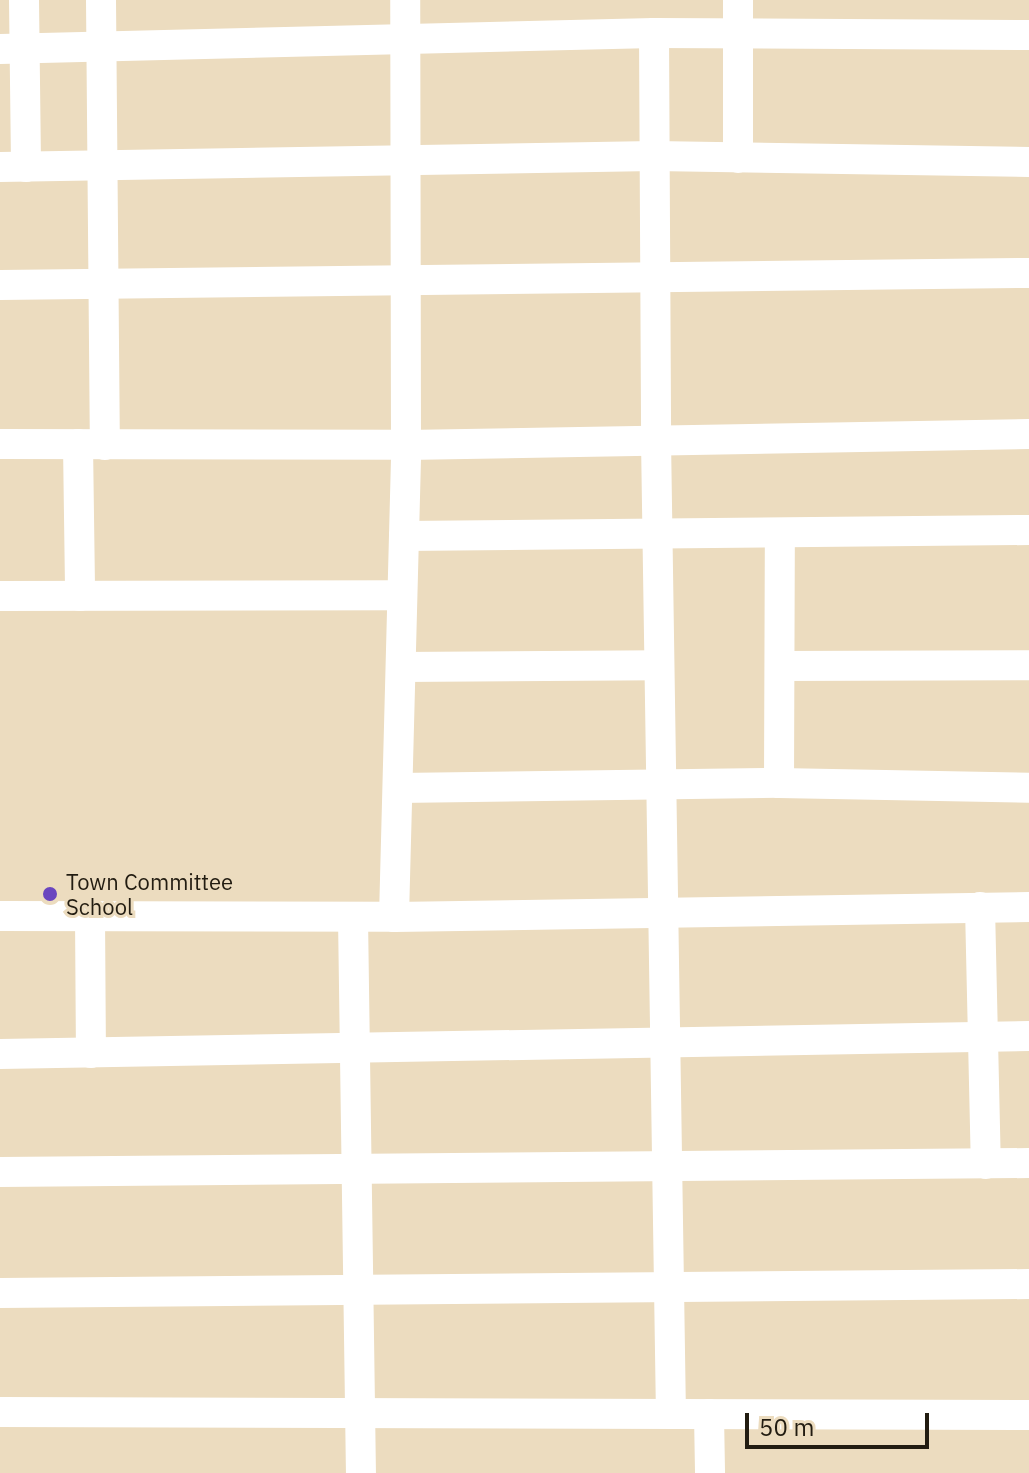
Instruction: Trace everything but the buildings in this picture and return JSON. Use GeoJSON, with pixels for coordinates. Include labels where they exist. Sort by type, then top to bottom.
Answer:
{"type":"FeatureCollection","features":[{"type":"Feature","properties":{"kind":"street"},"geometry":{"type":"LineString","coordinates":[[24,0],[12,48],[13,167],[654,156],[1029,162]]}},
{"type":"Feature","properties":{"kind":"street"},"geometry":{"type":"LineString","coordinates":[[80,596],[103,284],[101,0]]}},
{"type":"Feature","properties":{"kind":"street"},"geometry":{"type":"LineString","coordinates":[[394,917],[406,445],[405,0]]}},
{"type":"Feature","properties":{"kind":"street"},"geometry":{"type":"LineString","coordinates":[[738,0],[738,158]]}},
{"type":"Feature","properties":{"kind":"street"},"geometry":{"type":"LineString","coordinates":[[12,48],[654,33],[1029,35]]}},
{"type":"Feature","properties":{"kind":"street"},"geometry":{"type":"LineString","coordinates":[[654,33],[656,440],[671,1414]]}},
{"type":"Feature","properties":{"kind":"street"},"geometry":{"type":"LineString","coordinates":[[0,285],[1029,273]]}},
{"type":"Feature","properties":{"kind":"street"},"geometry":{"type":"LineString","coordinates":[[0,444],[406,445],[1029,434]]}},
{"type":"Feature","properties":{"kind":"street"},"geometry":{"type":"LineString","coordinates":[[404,536],[658,536],[1029,530]]}},
{"type":"Feature","properties":{"kind":"street"},"geometry":{"type":"LineString","coordinates":[[779,783],[780,534]]}},
{"type":"Feature","properties":{"kind":"street"},"geometry":{"type":"LineString","coordinates":[[0,596],[402,595]]}},
{"type":"Feature","properties":{"kind":"street"},"geometry":{"type":"LineString","coordinates":[[401,667],[659,665]]}},
{"type":"Feature","properties":{"kind":"street"},"geometry":{"type":"LineString","coordinates":[[780,666],[1029,665]]}},
{"type":"Feature","properties":{"kind":"street"},"geometry":{"type":"LineString","coordinates":[[398,788],[779,783],[1029,788]]}},
{"type":"Feature","properties":{"kind":"street"},"geometry":{"type":"LineString","coordinates":[[980,907],[986,1164]]}},
{"type":"Feature","properties":{"kind":"street"},"geometry":{"type":"LineString","coordinates":[[0,916],[394,917],[1029,907]]}},
{"type":"Feature","properties":{"kind":"street"},"geometry":{"type":"LineString","coordinates":[[90,916],[91,1053]]}},
{"type":"Feature","properties":{"kind":"street"},"geometry":{"type":"LineString","coordinates":[[353,917],[361,1473]]}},
{"type":"Feature","properties":{"kind":"street"},"geometry":{"type":"LineString","coordinates":[[0,1054],[1029,1036]]}},
{"type":"Feature","properties":{"kind":"street"},"geometry":{"type":"LineString","coordinates":[[0,1172],[1029,1163]]}},
{"type":"Feature","properties":{"kind":"street"},"geometry":{"type":"LineString","coordinates":[[0,1293],[358,1293],[1029,1284]]}},
{"type":"Feature","properties":{"kind":"street"},"geometry":{"type":"LineString","coordinates":[[0,1412],[1029,1415]]}},
{"type":"Feature","properties":{"kind":"street"},"geometry":{"type":"LineString","coordinates":[[709,1414],[710,1473]]}},
{"type":"Feature","properties":{"kind":"place","name":"Town Committee School"},"geometry":{"type":"Point","coordinates":[50,894]}}]}
